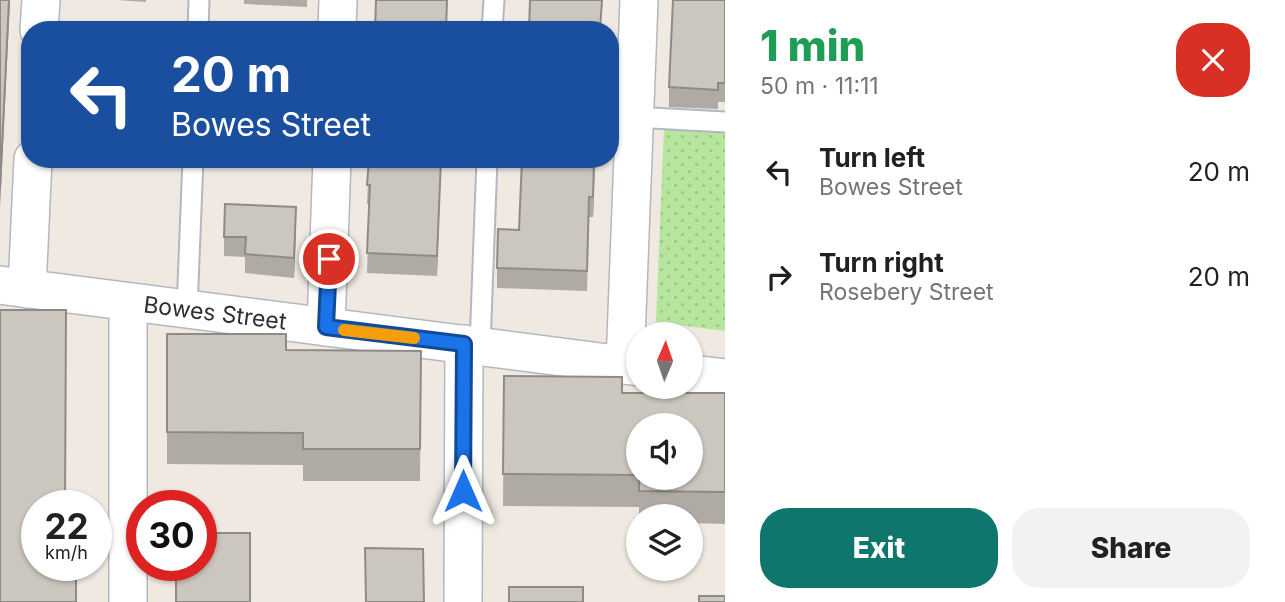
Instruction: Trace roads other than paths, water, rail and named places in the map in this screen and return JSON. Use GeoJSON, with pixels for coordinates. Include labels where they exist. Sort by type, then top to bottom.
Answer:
{"type":"FeatureCollection","features":[{"type":"Feature","properties":{"kind":"street"},"geometry":{"type":"LineString","coordinates":[[40,21],[41,0]]}},
{"type":"Feature","properties":{"kind":"street"},"geometry":{"type":"LineString","coordinates":[[337,21],[338,0]]}},
{"type":"Feature","properties":{"kind":"street"},"geometry":{"type":"LineString","coordinates":[[633,322],[639,0]]}},
{"type":"Feature","properties":{"kind":"street"},"geometry":{"type":"LineString","coordinates":[[14,287],[32,168]]}},
{"type":"Feature","properties":{"kind":"street"},"geometry":{"type":"LineString","coordinates":[[326,327],[332,168]]}},
{"type":"Feature","properties":{"kind":"street","name":"Bowes Street"},"geometry":{"type":"LineString","coordinates":[[14,287],[626,365]]}},
{"type":"Feature","properties":{"kind":"street"},"geometry":{"type":"LineString","coordinates":[[128,302],[128,602]]}},
{"type":"Feature","properties":{"kind":"street"},"geometry":{"type":"LineString","coordinates":[[463,602],[472,345]]}},
{"type":"Feature","properties":{"kind":"street"},"geometry":{"type":"LineString","coordinates":[[704,376],[725,378]]}},
{"type":"Feature","properties":{"kind":"lane"},"geometry":{"type":"LineString","coordinates":[[198,21],[199,0]]}},
{"type":"Feature","properties":{"kind":"lane"},"geometry":{"type":"LineString","coordinates":[[493,21],[494,0]]}},
{"type":"Feature","properties":{"kind":"lane"},"geometry":{"type":"LineString","coordinates":[[635,117],[725,122]]}},
{"type":"Feature","properties":{"kind":"lane"},"geometry":{"type":"LineString","coordinates":[[187,310],[193,168]]}},
{"type":"Feature","properties":{"kind":"lane"},"geometry":{"type":"LineString","coordinates":[[472,345],[486,168]]}}]}
